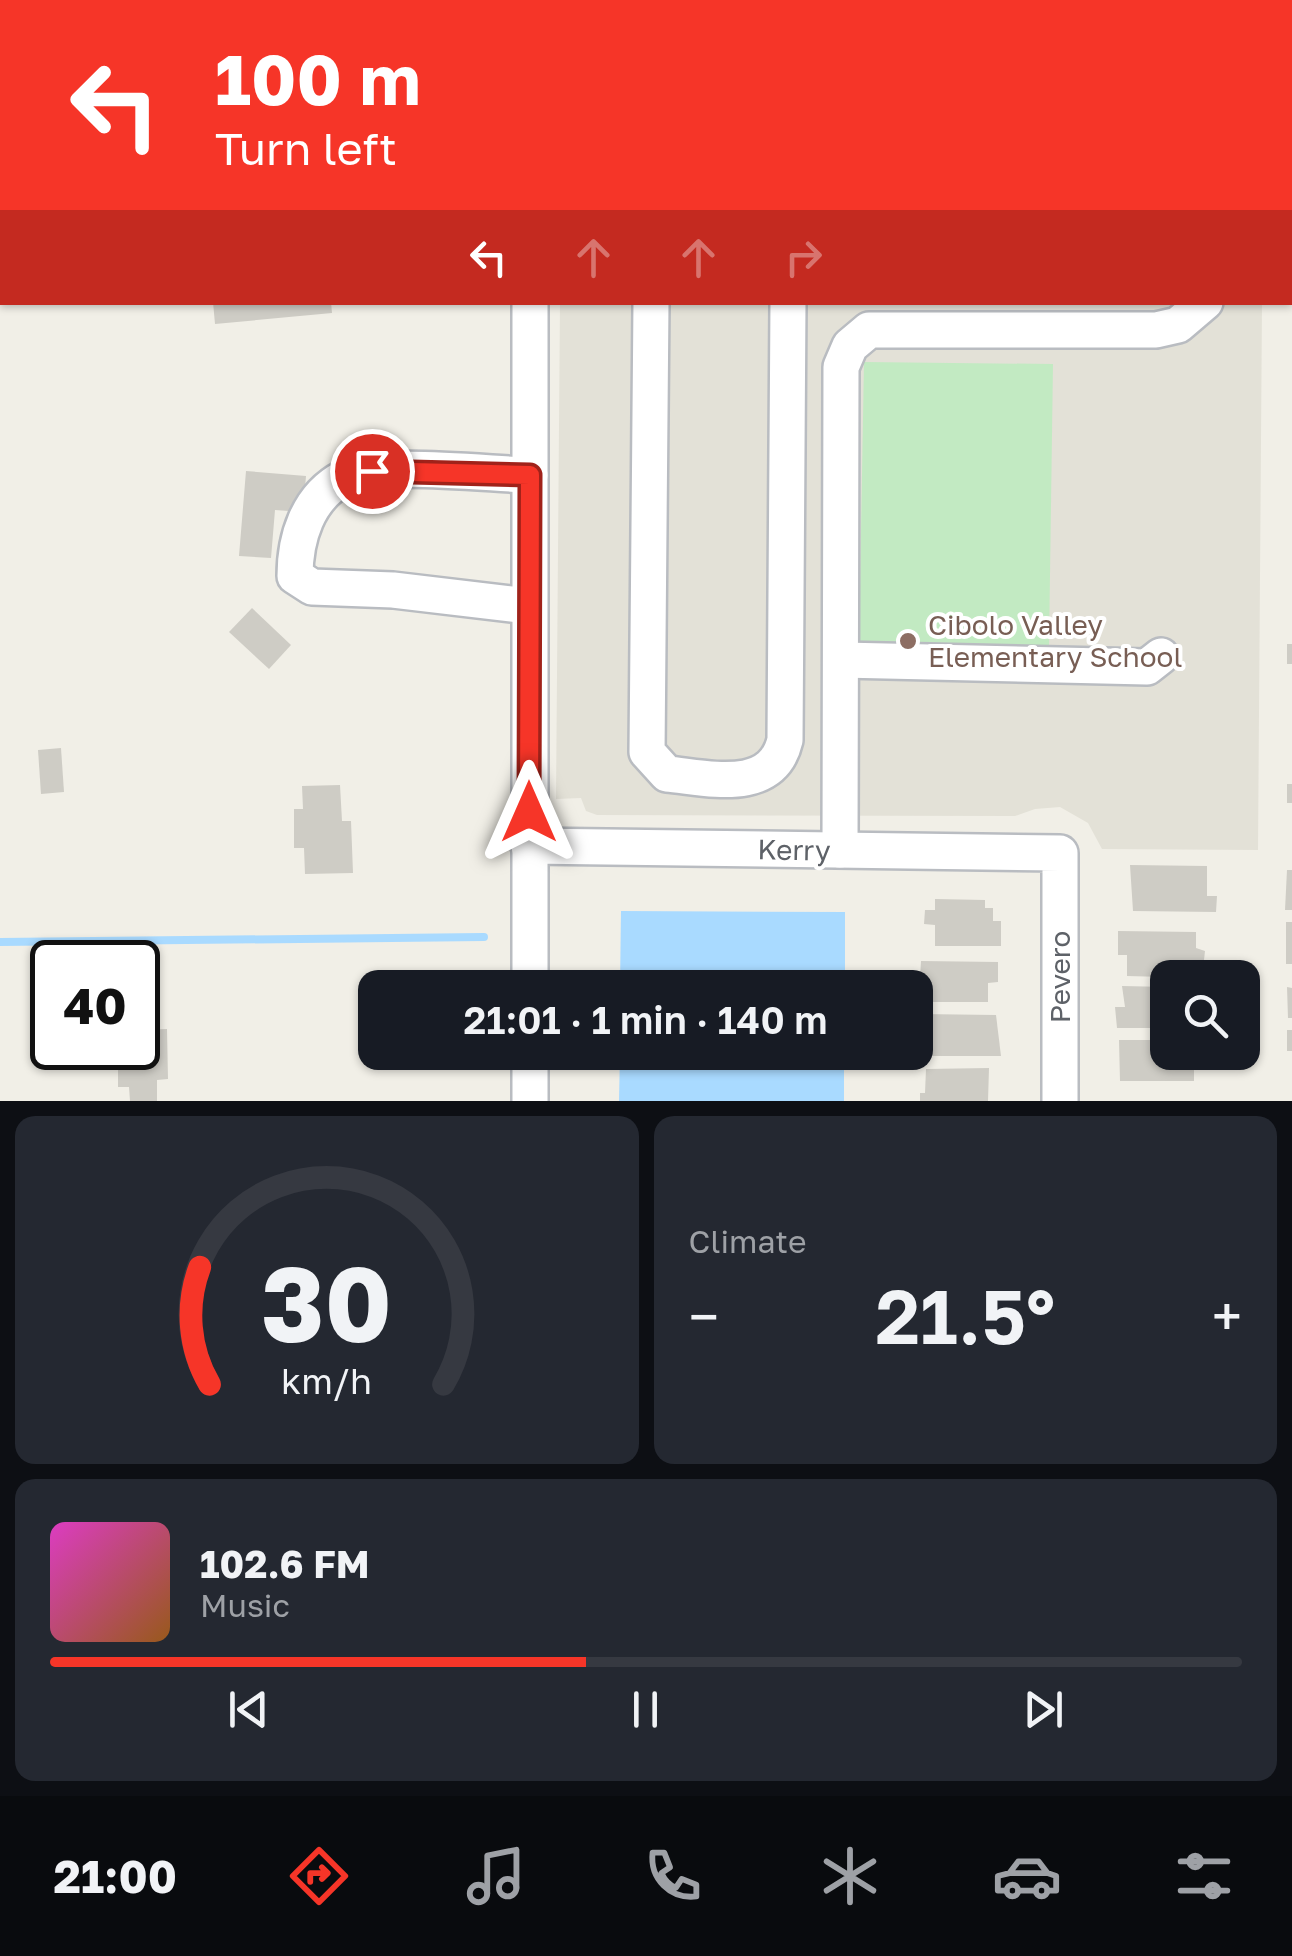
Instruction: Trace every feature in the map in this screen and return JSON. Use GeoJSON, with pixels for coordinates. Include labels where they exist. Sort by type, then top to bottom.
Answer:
{"type":"FeatureCollection","features":[{"type":"Feature","properties":{"kind":"street"},"geometry":{"type":"LineString","coordinates":[[530,305],[530,970]]}},
{"type":"Feature","properties":{"kind":"street"},"geometry":{"type":"LineString","coordinates":[[651,305],[646,752],[666,774],[735,779],[756,778],[770,768],[781,756],[784,740],[788,305]]}},
{"type":"Feature","properties":{"kind":"street"},"geometry":{"type":"LineString","coordinates":[[840,850],[841,367],[850,346],[870,330],[1156,330],[1178,325],[1201,305]]}},
{"type":"Feature","properties":{"kind":"street"},"geometry":{"type":"LineString","coordinates":[[529,606],[392,590],[312,587],[294,576],[295,542],[307,516],[344,478],[372,471],[530,475]]}},
{"type":"Feature","properties":{"kind":"street"},"geometry":{"type":"LineString","coordinates":[[842,660],[1147,667],[1161,656]]}},
{"type":"Feature","properties":{"kind":"street","name":"Kerry"},"geometry":{"type":"LineString","coordinates":[[529,846],[1060,853]]}},
{"type":"Feature","properties":{"kind":"street","name":"Pevero"},"geometry":{"type":"LineString","coordinates":[[1060,853],[1060,1101]]}},
{"type":"Feature","properties":{"kind":"street"},"geometry":{"type":"LineString","coordinates":[[530,1070],[530,1101]]}},
{"type":"Feature","properties":{"kind":"shaded area","name":"Cibolo Valley Elementary School"},"geometry":{"type":"Polygon","coordinates":[[[560,305],[1262,305],[1258,850],[1102,849],[1088,823],[1060,807],[1015,816],[597,815],[586,811],[581,798],[556,799],[560,305]]]}},
{"type":"Feature","properties":{"kind":"green space"},"geometry":{"type":"Polygon","coordinates":[[[864,362],[1053,364],[1049,646],[859,644],[864,362]]]}},
{"type":"Feature","properties":{"kind":"water"},"geometry":{"type":"Polygon","coordinates":[[[621,911],[845,912],[845,970],[620,970],[621,911]]]}},
{"type":"Feature","properties":{"kind":"water"},"geometry":{"type":"Polygon","coordinates":[[[620,1070],[844,1070],[844,1101],[619,1101],[620,1070]]]}},
{"type":"Feature","properties":{"kind":"building"},"geometry":{"type":"Polygon","coordinates":[[[213,305],[331,305],[332,313],[215,324],[213,305]]]}},
{"type":"Feature","properties":{"kind":"building"},"geometry":{"type":"Polygon","coordinates":[[[246,471],[306,476],[303,512],[275,510],[271,558],[239,556],[246,471]]]}},
{"type":"Feature","properties":{"kind":"building"},"geometry":{"type":"Polygon","coordinates":[[[252,608],[291,645],[269,669],[229,632],[252,608]]]}},
{"type":"Feature","properties":{"kind":"building"},"geometry":{"type":"Polygon","coordinates":[[[1287,644],[1292,644],[1292,664],[1287,664],[1287,644]]]}},
{"type":"Feature","properties":{"kind":"building"},"geometry":{"type":"Polygon","coordinates":[[[61,748],[64,792],[41,794],[38,750],[61,748]]]}},
{"type":"Feature","properties":{"kind":"building"},"geometry":{"type":"Polygon","coordinates":[[[1287,784],[1292,784],[1292,803],[1287,803],[1287,784]]]}},
{"type":"Feature","properties":{"kind":"building"},"geometry":{"type":"Polygon","coordinates":[[[340,785],[342,821],[351,821],[353,873],[305,874],[304,848],[294,848],[294,809],[303,809],[302,786],[340,785]]]}},
{"type":"Feature","properties":{"kind":"building"},"geometry":{"type":"Polygon","coordinates":[[[1130,865],[1207,866],[1207,896],[1217,896],[1216,912],[1133,911],[1130,865]]]}},
{"type":"Feature","properties":{"kind":"building"},"geometry":{"type":"Polygon","coordinates":[[[1287,870],[1292,870],[1292,910],[1285,910],[1287,870]]]}},
{"type":"Feature","properties":{"kind":"building"},"geometry":{"type":"Polygon","coordinates":[[[935,899],[985,900],[985,908],[993,908],[993,921],[1001,921],[1001,946],[935,946],[935,925],[924,924],[925,910],[935,910],[935,899]]]}},
{"type":"Feature","properties":{"kind":"building"},"geometry":{"type":"Polygon","coordinates":[[[1286,922],[1292,922],[1292,964],[1286,964],[1286,922]]]}},
{"type":"Feature","properties":{"kind":"building"},"geometry":{"type":"Polygon","coordinates":[[[1118,931],[1196,932],[1196,948],[1205,951],[1204,960],[1150,960],[1150,977],[1127,976],[1127,955],[1118,955],[1118,931]]]}},
{"type":"Feature","properties":{"kind":"building"},"geometry":{"type":"Polygon","coordinates":[[[921,961],[998,962],[998,982],[988,983],[988,1002],[933,1002],[933,970],[920,970],[921,961]]]}},
{"type":"Feature","properties":{"kind":"building"},"geometry":{"type":"Polygon","coordinates":[[[1122,986],[1150,987],[1150,1028],[1117,1028],[1115,1007],[1125,1007],[1122,986]]]}},
{"type":"Feature","properties":{"kind":"building"},"geometry":{"type":"Polygon","coordinates":[[[1287,987],[1292,988],[1292,1018],[1288,1018],[1287,987]]]}},
{"type":"Feature","properties":{"kind":"building"},"geometry":{"type":"Polygon","coordinates":[[[933,1014],[996,1015],[1001,1056],[933,1056],[933,1014]]]}},
{"type":"Feature","properties":{"kind":"building"},"geometry":{"type":"Polygon","coordinates":[[[160,1029],[167,1029],[168,1079],[157,1080],[157,1101],[130,1101],[129,1087],[118,1087],[118,1070],[160,1070],[160,1029]]]}},
{"type":"Feature","properties":{"kind":"building"},"geometry":{"type":"Polygon","coordinates":[[[1287,1030],[1292,1030],[1292,1051],[1287,1051],[1287,1030]]]}},
{"type":"Feature","properties":{"kind":"building"},"geometry":{"type":"Polygon","coordinates":[[[1119,1040],[1150,1040],[1150,1070],[1194,1070],[1194,1081],[1120,1081],[1119,1040]]]}},
{"type":"Feature","properties":{"kind":"building"},"geometry":{"type":"Polygon","coordinates":[[[989,1068],[988,1101],[920,1101],[920,1093],[925,1093],[926,1070],[989,1068]]]}},
{"type":"Feature","properties":{"kind":"waterway"},"geometry":{"type":"LineString","coordinates":[[0,942],[484,937]]}},
{"type":"Feature","properties":{"kind":"place","name":"Cibolo Valley Elementary School"},"geometry":{"type":"Point","coordinates":[908,641]}},
{"type":"Feature","properties":{"kind":"route"},"geometry":{"type":"LineString","coordinates":[[372,471],[530,475],[529,812]]}}]}
